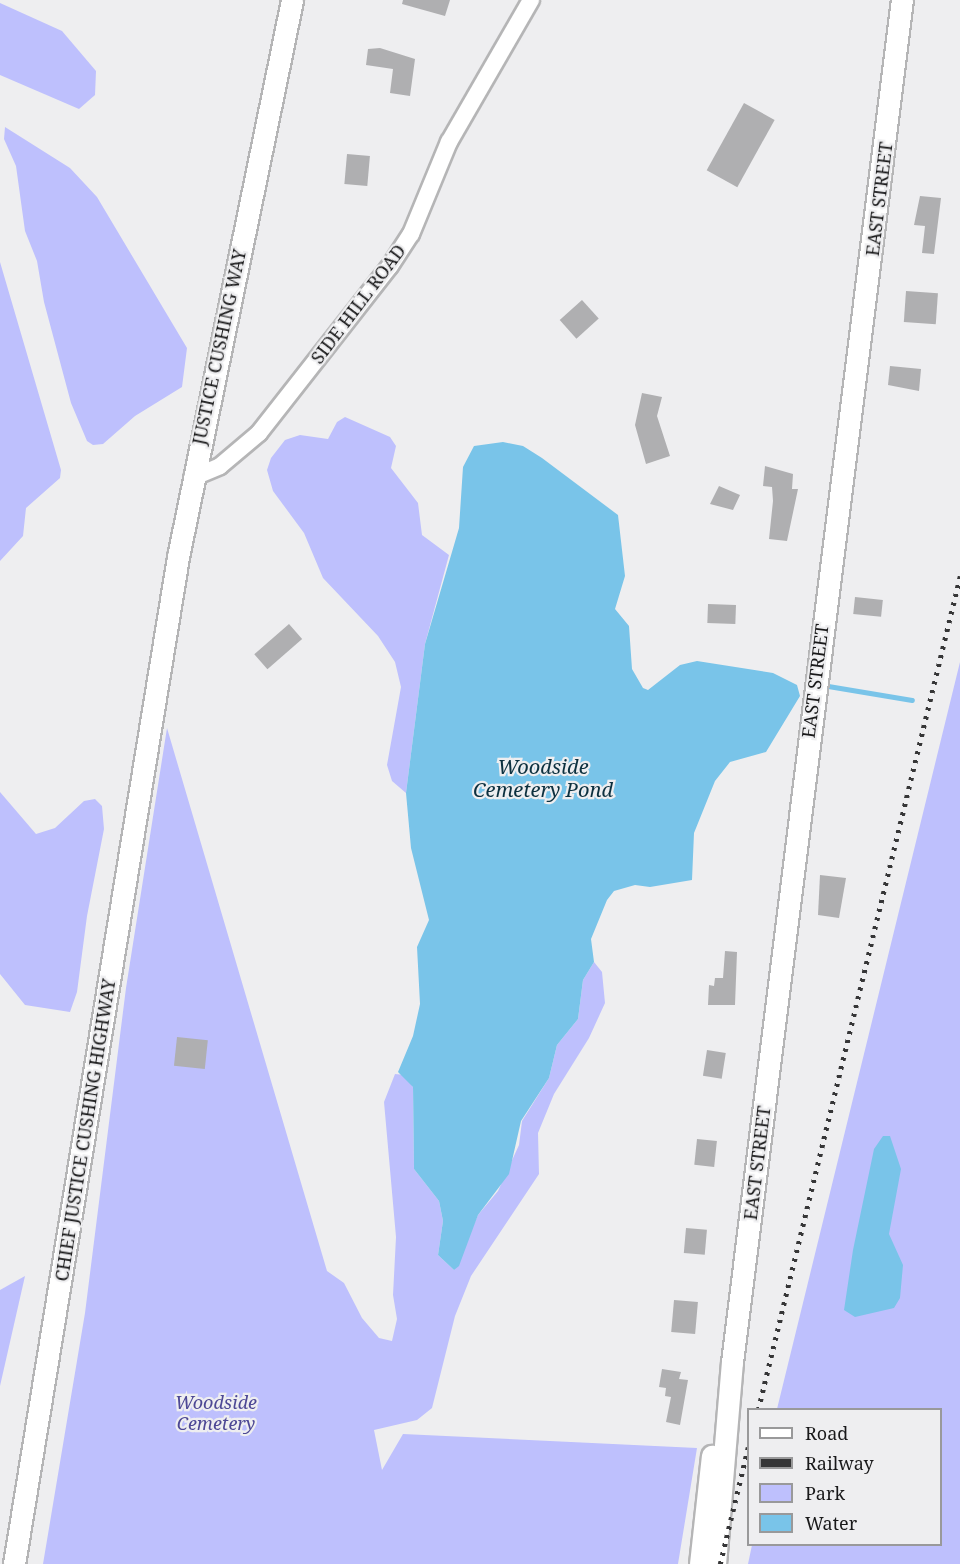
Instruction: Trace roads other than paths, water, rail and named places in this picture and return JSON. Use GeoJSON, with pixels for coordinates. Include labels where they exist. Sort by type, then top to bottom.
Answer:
{"type":"FeatureCollection","features":[{"type":"Feature","properties":{"kind":"main road","name":"JUSTICE CUSHING WAY"},"geometry":{"type":"LineString","coordinates":[[155,695],[192,478],[292,0]]}},
{"type":"Feature","properties":{"kind":"main road","name":"EAST STREET"},"geometry":{"type":"LineString","coordinates":[[713,1491],[732,1362],[902,0]]}},
{"type":"Feature","properties":{"kind":"main road","name":"CHIEF JUSTICE CUSHING HIGHWAY"},"geometry":{"type":"LineString","coordinates":[[14,1564],[155,695]]}},
{"type":"Feature","properties":{"kind":"main road"},"geometry":{"type":"LineString","coordinates":[[700,1564],[713,1491]]}},
{"type":"Feature","properties":{"kind":"main road"},"geometry":{"type":"LineString","coordinates":[[713,1491],[715,1564]]}},
{"type":"Feature","properties":{"kind":"street","name":"SIDE HILL ROAD"},"geometry":{"type":"LineString","coordinates":[[192,478],[220,466],[259,433],[390,266],[411,234],[449,142],[531,0]]}},
{"type":"Feature","properties":{"kind":"water","name":"Woodside Cemetery Pond"},"geometry":{"type":"Polygon","coordinates":[[[503,442],[523,446],[542,458],[618,515],[625,576],[615,609],[629,626],[632,669],[643,688],[648,690],[680,665],[697,661],[773,673],[797,685],[800,696],[766,752],[730,762],[715,781],[694,833],[692,880],[650,887],[635,885],[614,891],[607,900],[591,939],[594,962],[583,980],[578,1019],[557,1045],[549,1078],[521,1121],[509,1174],[478,1215],[459,1266],[454,1270],[438,1255],[443,1221],[439,1201],[414,1169],[413,1087],[398,1072],[413,1036],[420,1004],[417,947],[429,920],[411,848],[406,793],[425,644],[459,528],[463,467],[474,446],[503,442]]]}},
{"type":"Feature","properties":{"kind":"water"},"geometry":{"type":"Polygon","coordinates":[[[883,1136],[890,1136],[901,1169],[889,1234],[903,1265],[900,1298],[894,1308],[855,1317],[844,1310],[853,1250],[874,1149],[883,1136]]]}},
{"type":"Feature","properties":{"kind":"waterway"},"geometry":{"type":"LineString","coordinates":[[828,686],[912,700]]}},
{"type":"Feature","properties":{"kind":"railway"},"geometry":{"type":"LineString","coordinates":[[758,1408],[960,576]]}},
{"type":"Feature","properties":{"kind":"railway"},"geometry":{"type":"LineString","coordinates":[[720,1564],[747,1451]]}},
{"type":"Feature","properties":{"kind":"park label","name":"Woodside Cemetery"},"geometry":{"type":"Point","coordinates":[216,1413]}}]}
